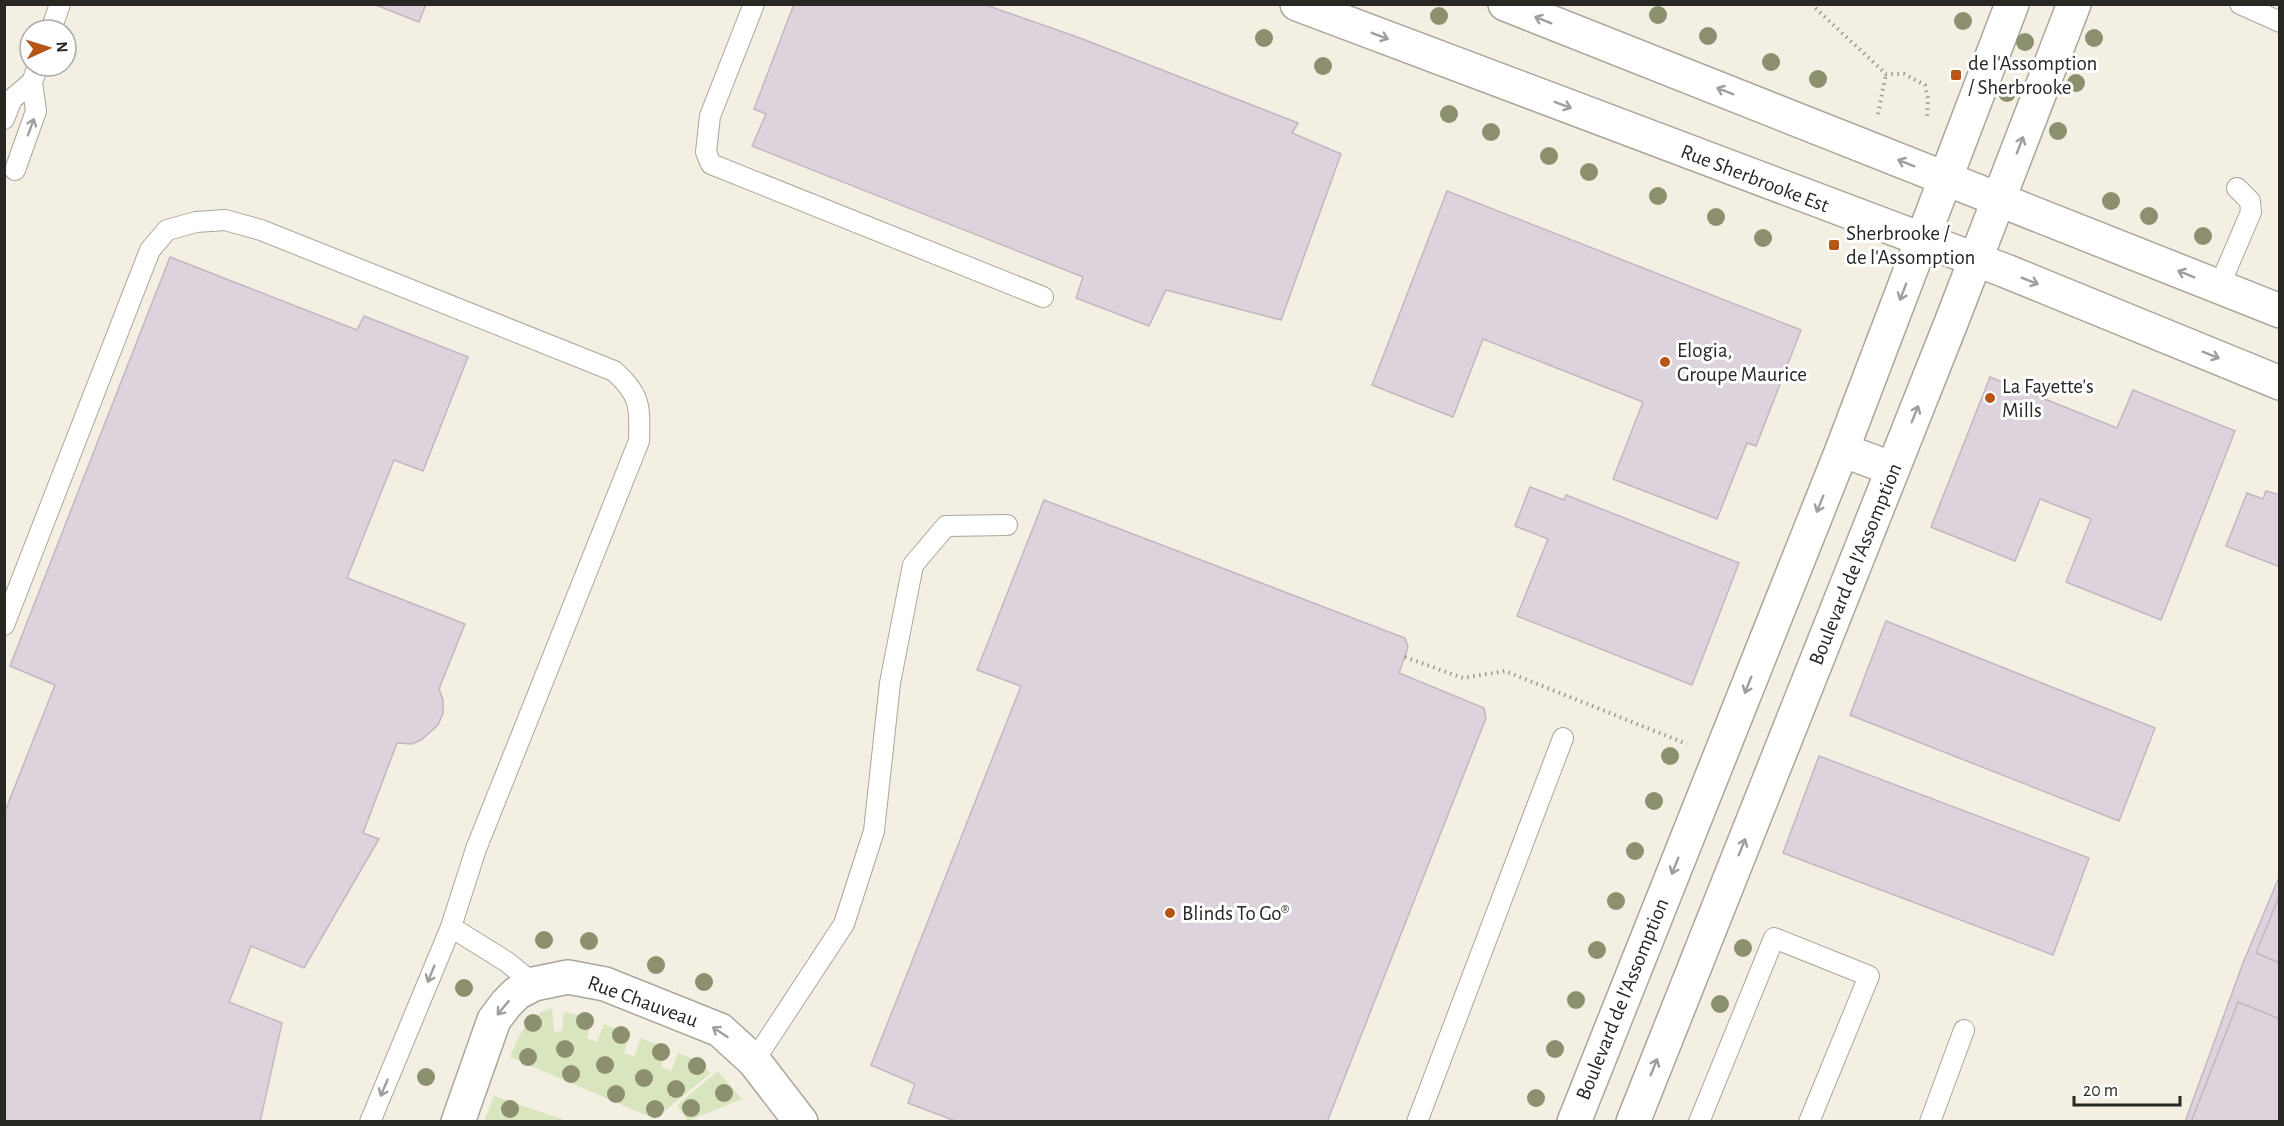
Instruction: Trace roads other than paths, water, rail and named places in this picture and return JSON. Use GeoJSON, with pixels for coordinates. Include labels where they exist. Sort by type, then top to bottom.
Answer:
{"type":"FeatureCollection","features":[{"type":"Feature","properties":{"kind":"street","name":"Rue Sherbrooke Est"},"geometry":{"type":"LineString","coordinates":[[1297,4],[1975,262],[2006,271],[2280,383]]}},
{"type":"Feature","properties":{"kind":"street"},"geometry":{"type":"LineString","coordinates":[[1505,4],[2280,311]]}},
{"type":"Feature","properties":{"kind":"street","name":"Boulevard de l'Assomption"},"geometry":{"type":"LineString","coordinates":[[1574,1122],[1842,450],[2012,4]]}},
{"type":"Feature","properties":{"kind":"street","name":"Boulevard de l'Assomption"},"geometry":{"type":"LineString","coordinates":[[1638,1120],[2000,200],[2074,4]]}},
{"type":"Feature","properties":{"kind":"street"},"geometry":{"type":"LineString","coordinates":[[1842,450],[1893,469]]}},
{"type":"Feature","properties":{"kind":"street","name":"Rue Chauveau"},"geometry":{"type":"LineString","coordinates":[[458,1122],[494,1020],[517,993],[534,984],[568,976],[605,984],[720,1030],[754,1061],[801,1122]]}},
{"type":"Feature","properties":{"kind":"lane"},"geometry":{"type":"LineString","coordinates":[[754,4],[710,116],[705,152],[711,164],[1043,297]]}},
{"type":"Feature","properties":{"kind":"lane"},"geometry":{"type":"LineString","coordinates":[[2240,4],[2280,22]]}},
{"type":"Feature","properties":{"kind":"lane"},"geometry":{"type":"LineString","coordinates":[[4,120],[12,99],[31,78]]}},
{"type":"Feature","properties":{"kind":"lane"},"geometry":{"type":"LineString","coordinates":[[15,170],[36,111],[35,78]]}},
{"type":"Feature","properties":{"kind":"lane"},"geometry":{"type":"LineString","coordinates":[[2219,287],[2251,212],[2250,201],[2237,188]]}},
{"type":"Feature","properties":{"kind":"lane"},"geometry":{"type":"LineString","coordinates":[[4,625],[150,250],[167,230],[196,222],[225,220],[261,230],[614,371],[631,386],[640,406],[639,441],[476,849],[451,927],[370,1122]]}},
{"type":"Feature","properties":{"kind":"lane"},"geometry":{"type":"LineString","coordinates":[[754,1061],[844,924],[874,831],[890,683],[913,565],[946,526],[1007,525]]}},
{"type":"Feature","properties":{"kind":"lane"},"geometry":{"type":"LineString","coordinates":[[1417,1122],[1563,738]]}},
{"type":"Feature","properties":{"kind":"lane"},"geometry":{"type":"LineString","coordinates":[[451,927],[507,962],[534,984]]}},
{"type":"Feature","properties":{"kind":"lane"},"geometry":{"type":"LineString","coordinates":[[1699,1122],[1774,938],[1869,976],[1809,1122]]}},
{"type":"Feature","properties":{"kind":"lane"},"geometry":{"type":"LineString","coordinates":[[1930,1122],[1964,1029]]}},
{"type":"Feature","properties":{"kind":"place","name":"de l'Assomption / Sherbrooke"},"geometry":{"type":"Point","coordinates":[1956,75]}},
{"type":"Feature","properties":{"kind":"place","name":"Sherbrooke / de l'Assomption"},"geometry":{"type":"Point","coordinates":[1834,245]}},
{"type":"Feature","properties":{"kind":"place","name":"Elogia, Groupe Maurice"},"geometry":{"type":"Point","coordinates":[1665,362]}},
{"type":"Feature","properties":{"kind":"place","name":"La Fayette's Mills"},"geometry":{"type":"Point","coordinates":[1990,398]}},
{"type":"Feature","properties":{"kind":"place","name":"Blinds To Go®"},"geometry":{"type":"Point","coordinates":[1170,913]}}]}
